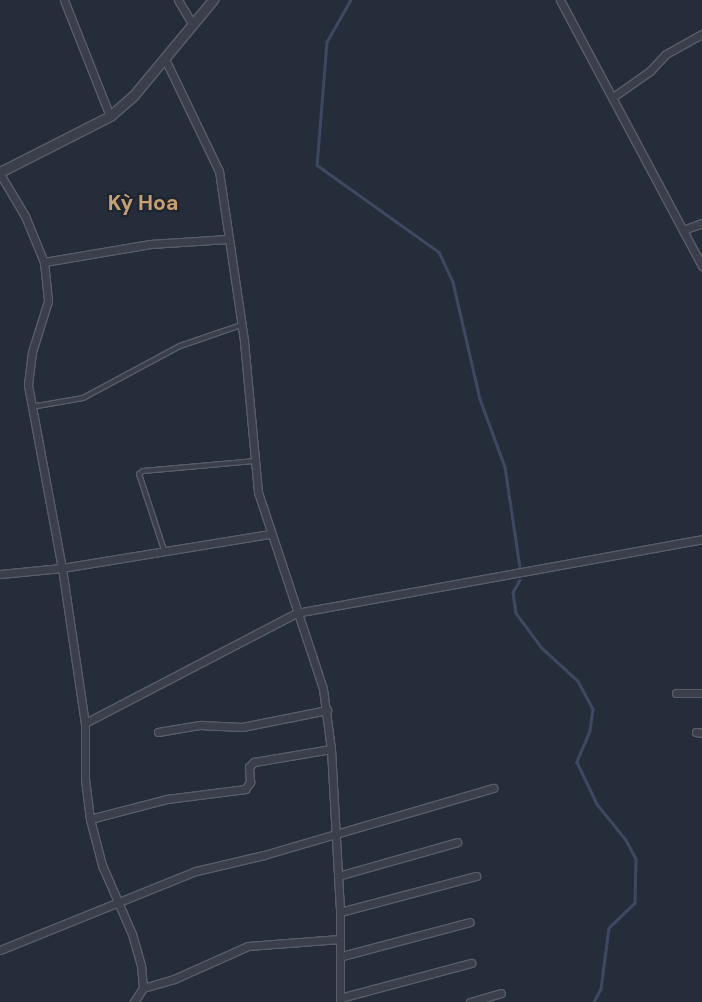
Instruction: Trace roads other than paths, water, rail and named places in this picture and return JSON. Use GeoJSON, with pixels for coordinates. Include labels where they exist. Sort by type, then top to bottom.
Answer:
{"type":"FeatureCollection","features":[{"type":"Feature","properties":{"kind":"street"},"geometry":{"type":"LineString","coordinates":[[64,0],[110,116]]}},
{"type":"Feature","properties":{"kind":"street"},"geometry":{"type":"LineString","coordinates":[[178,0],[193,25]]}},
{"type":"Feature","properties":{"kind":"street"},"geometry":{"type":"LineString","coordinates":[[143,988],[136,948],[120,902],[102,865],[90,819],[85,779],[85,723],[62,568],[31,407],[28,369],[48,301],[44,262],[25,216],[0,173],[110,116],[134,96],[213,0]]}},
{"type":"Feature","properties":{"kind":"street"},"geometry":{"type":"LineString","coordinates":[[560,0],[702,266]]}},
{"type":"Feature","properties":{"kind":"street"},"geometry":{"type":"LineString","coordinates":[[613,97],[650,71],[666,54],[702,34]]}},
{"type":"Feature","properties":{"kind":"street"},"geometry":{"type":"LineString","coordinates":[[166,59],[219,171],[241,325],[258,492],[296,613],[316,665],[326,710],[340,912],[342,956],[340,1000],[471,963]]}},
{"type":"Feature","properties":{"kind":"street"},"geometry":{"type":"LineString","coordinates":[[684,230],[702,223]]}},
{"type":"Feature","properties":{"kind":"street"},"geometry":{"type":"LineString","coordinates":[[44,262],[150,244],[228,239]]}},
{"type":"Feature","properties":{"kind":"street"},"geometry":{"type":"LineString","coordinates":[[0,574],[62,568],[165,553],[270,534]]}},
{"type":"Feature","properties":{"kind":"street"},"geometry":{"type":"LineString","coordinates":[[85,723],[296,613],[702,539]]}},
{"type":"Feature","properties":{"kind":"street"},"geometry":{"type":"LineString","coordinates":[[676,693],[702,693]]}},
{"type":"Feature","properties":{"kind":"street"},"geometry":{"type":"LineString","coordinates":[[158,732],[200,725],[242,727],[326,710]]}},
{"type":"Feature","properties":{"kind":"street"},"geometry":{"type":"LineString","coordinates":[[90,819],[167,799],[245,789],[250,782],[249,766],[254,762],[330,749]]}},
{"type":"Feature","properties":{"kind":"street"},"geometry":{"type":"LineString","coordinates":[[0,950],[196,871],[335,834],[493,788]]}},
{"type":"Feature","properties":{"kind":"street"},"geometry":{"type":"LineString","coordinates":[[338,876],[457,842]]}},
{"type":"Feature","properties":{"kind":"street"},"geometry":{"type":"LineString","coordinates":[[340,912],[476,876]]}},
{"type":"Feature","properties":{"kind":"street"},"geometry":{"type":"LineString","coordinates":[[342,956],[470,922]]}},
{"type":"Feature","properties":{"kind":"street"},"geometry":{"type":"LineString","coordinates":[[134,1002],[143,988],[174,979],[248,946],[340,940]]}},
{"type":"Feature","properties":{"kind":"street"},"geometry":{"type":"LineString","coordinates":[[470,1002],[501,993]]}},
{"type":"Feature","properties":{"kind":"lane"},"geometry":{"type":"LineString","coordinates":[[31,407],[83,398],[180,346],[241,325]]}},
{"type":"Feature","properties":{"kind":"lane"},"geometry":{"type":"LineString","coordinates":[[165,553],[139,474],[143,471],[254,461]]}},
{"type":"Feature","properties":{"kind":"waterway"},"geometry":{"type":"LineString","coordinates":[[351,0],[327,42],[317,165],[439,252],[453,282],[480,399],[505,467],[520,567]]}},
{"type":"Feature","properties":{"kind":"waterway"},"geometry":{"type":"LineString","coordinates":[[520,580],[513,592],[516,613],[542,648],[578,681],[593,709],[590,731],[577,762],[597,804],[626,840],[636,859],[635,903],[609,928],[601,989],[594,1002]]}},
{"type":"Feature","properties":{"kind":"district","name":"Kỳ Hoa"},"geometry":{"type":"Point","coordinates":[143,203]}}]}
